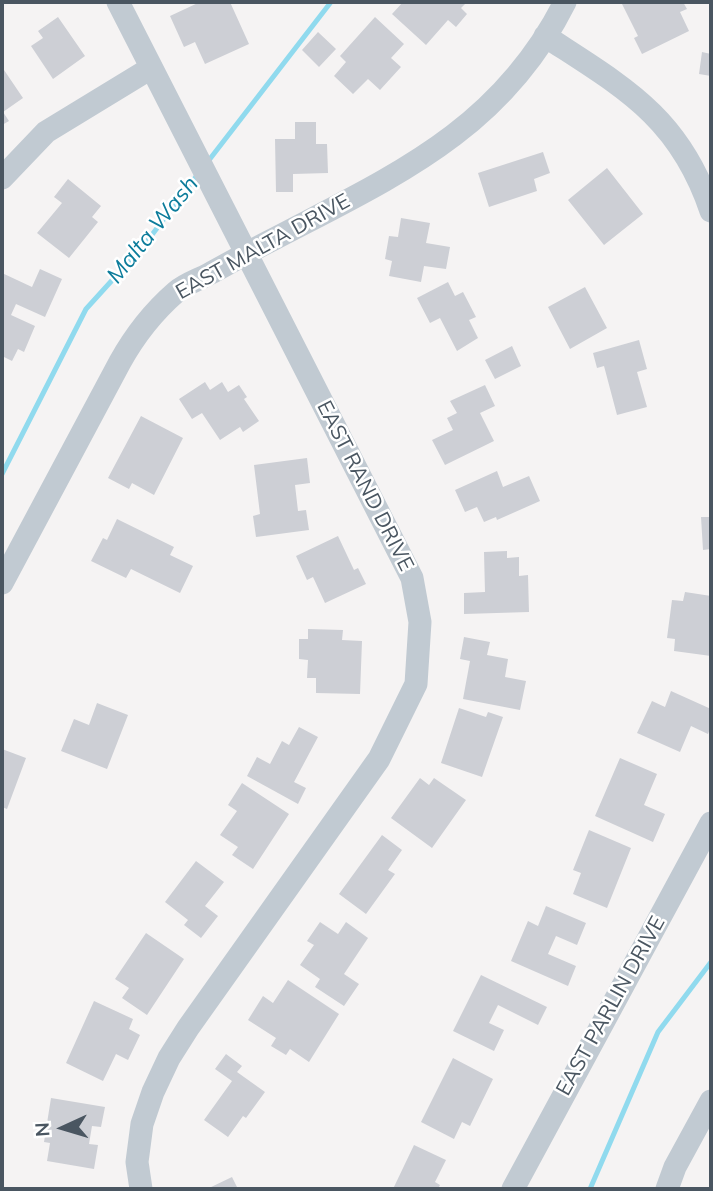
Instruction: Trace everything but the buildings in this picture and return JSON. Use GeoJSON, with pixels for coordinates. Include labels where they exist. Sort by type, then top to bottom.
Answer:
{"type":"FeatureCollection","features":[{"type":"Feature","properties":{"kind":"street","name":"EAST RAND DRIVE"},"geometry":{"type":"LineString","coordinates":[[118,2],[412,578],[420,622],[416,684],[379,759],[188,1028],[153,1092],[142,1124],[137,1162],[141,1189]]}},
{"type":"Feature","properties":{"kind":"street","name":"EAST MALTA DRIVE"},"geometry":{"type":"LineString","coordinates":[[2,583],[132,340],[147,321],[178,290],[382,182],[466,128],[512,83],[565,2]]}},
{"type":"Feature","properties":{"kind":"street"},"geometry":{"type":"LineString","coordinates":[[545,36],[612,79],[666,125],[681,147],[711,211]]}},
{"type":"Feature","properties":{"kind":"street"},"geometry":{"type":"LineString","coordinates":[[2,178],[46,132],[151,68]]}},
{"type":"Feature","properties":{"kind":"street","name":"EAST PARLIN DRIVE"},"geometry":{"type":"LineString","coordinates":[[513,1189],[711,823]]}},
{"type":"Feature","properties":{"kind":"street"},"geometry":{"type":"LineString","coordinates":[[667,1189],[675,1167],[711,1101]]}},
{"type":"Feature","properties":{"kind":"waterway","name":"Malta Wash"},"geometry":{"type":"LineString","coordinates":[[206,164],[331,2]]}},
{"type":"Feature","properties":{"kind":"waterway","name":"Malta Wash"},"geometry":{"type":"LineString","coordinates":[[2,474],[86,309],[145,244],[198,174]]}},
{"type":"Feature","properties":{"kind":"waterway"},"geometry":{"type":"LineString","coordinates":[[590,1189],[658,1032],[711,962]]}}]}
